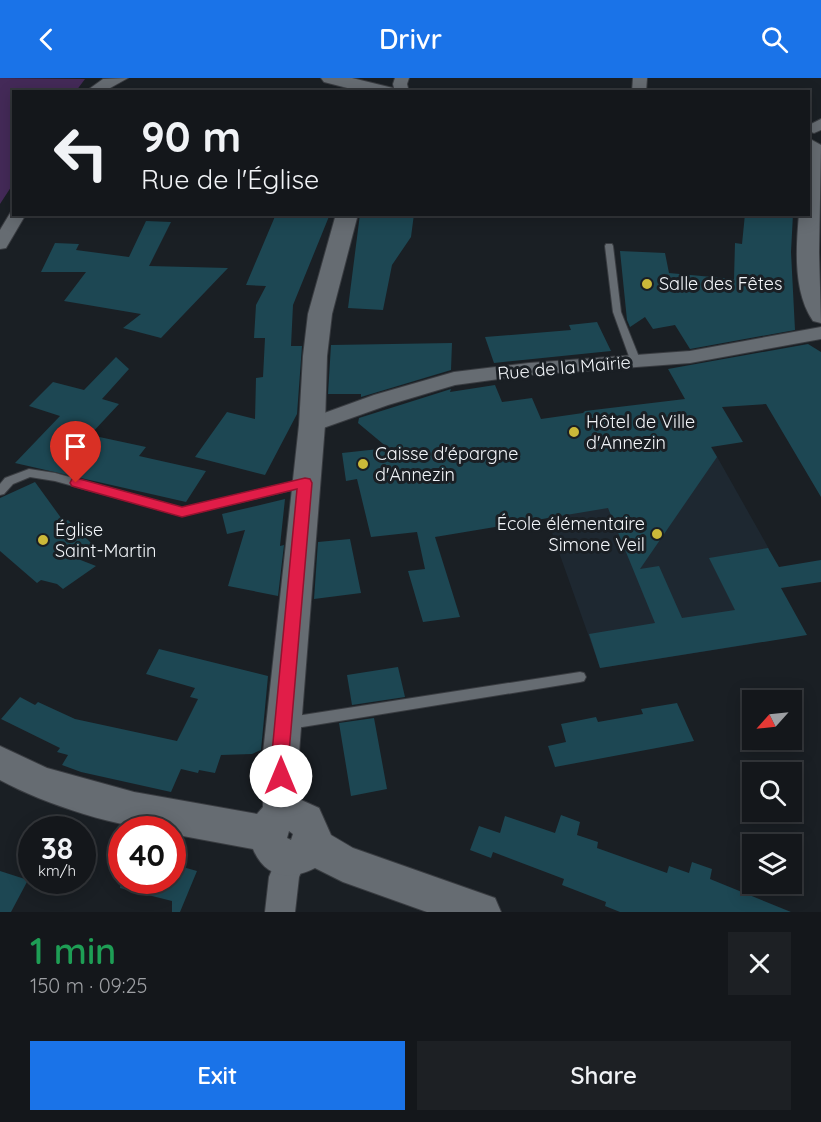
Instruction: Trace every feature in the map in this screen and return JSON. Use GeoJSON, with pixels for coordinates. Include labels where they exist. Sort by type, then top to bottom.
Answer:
{"type":"FeatureCollection","features":[{"type":"Feature","properties":{"kind":"street"},"geometry":{"type":"LineString","coordinates":[[96,90],[108,82],[121,78]]}},
{"type":"Feature","properties":{"kind":"street"},"geometry":{"type":"LineString","coordinates":[[330,78],[379,90]]}},
{"type":"Feature","properties":{"kind":"street"},"geometry":{"type":"LineString","coordinates":[[816,142],[807,257],[815,302],[821,316]]}},
{"type":"Feature","properties":{"kind":"street"},"geometry":{"type":"LineString","coordinates":[[0,244],[17,216]]}},
{"type":"Feature","properties":{"kind":"street"},"geometry":{"type":"LineString","coordinates":[[280,912],[288,838],[280,753],[312,425],[315,356],[319,319],[346,216]]}},
{"type":"Feature","properties":{"kind":"street","name":"Rue de la Mairie"},"geometry":{"type":"LineString","coordinates":[[312,425],[381,400],[454,379],[528,369],[690,357],[821,333]]}},
{"type":"Feature","properties":{"kind":"street"},"geometry":{"type":"LineString","coordinates":[[0,762],[39,783],[124,806],[288,838],[320,850],[343,863],[481,912]]}},
{"type":"Feature","properties":{"kind":"lane"},"geometry":{"type":"LineString","coordinates":[[609,246],[617,312],[636,362]]}},
{"type":"Feature","properties":{"kind":"lane"},"geometry":{"type":"LineString","coordinates":[[0,491],[9,481],[29,473],[56,477],[182,512],[305,483]]}},
{"type":"Feature","properties":{"kind":"lane"},"geometry":{"type":"LineString","coordinates":[[283,724],[580,677]]}},
{"type":"Feature","properties":{"kind":"shaded area"},"geometry":{"type":"Polygon","coordinates":[[[0,78],[85,79],[77,90],[12,90],[12,186],[0,204],[0,78]]]}},
{"type":"Feature","properties":{"kind":"shaded area","name":"École élémentaire Simone Veil"},"geometry":{"type":"Polygon","coordinates":[[[693,414],[769,549],[737,553],[742,623],[752,644],[600,668],[528,465],[693,414]]]}},
{"type":"Feature","properties":{"kind":"building"},"geometry":{"type":"Polygon","coordinates":[[[275,216],[329,216],[293,305],[291,346],[302,346],[297,414],[265,475],[195,457],[227,412],[255,419],[256,378],[263,377],[265,338],[254,338],[256,305],[266,286],[246,285],[275,216]]]}},
{"type":"Feature","properties":{"kind":"building"},"geometry":{"type":"Polygon","coordinates":[[[360,216],[414,216],[411,237],[392,265],[383,310],[348,308],[360,216]]]}},
{"type":"Feature","properties":{"kind":"building"},"geometry":{"type":"Polygon","coordinates":[[[745,216],[793,216],[791,252],[795,330],[690,349],[675,325],[653,329],[645,317],[630,327],[627,320],[620,251],[665,253],[669,273],[734,279],[735,243],[742,244],[745,216]]]}},
{"type":"Feature","properties":{"kind":"building"},"geometry":{"type":"Polygon","coordinates":[[[146,221],[171,222],[149,266],[228,268],[161,338],[123,328],[141,314],[64,301],[86,272],[41,272],[55,243],[79,244],[76,250],[129,257],[146,221]]]}},
{"type":"Feature","properties":{"kind":"building"},"geometry":{"type":"Polygon","coordinates":[[[597,322],[611,351],[494,363],[485,337],[571,330],[569,325],[597,322]]]}},
{"type":"Feature","properties":{"kind":"building"},"geometry":{"type":"Polygon","coordinates":[[[452,343],[451,370],[361,397],[361,394],[328,394],[331,345],[452,343]]]}},
{"type":"Feature","properties":{"kind":"building"},"geometry":{"type":"Polygon","coordinates":[[[808,344],[821,352],[821,497],[766,404],[722,407],[743,442],[711,447],[717,457],[640,569],[659,566],[682,618],[735,610],[709,558],[768,548],[779,567],[821,560],[821,582],[781,588],[807,635],[600,668],[589,634],[655,623],[608,508],[435,537],[460,617],[423,622],[408,571],[425,569],[417,532],[371,537],[357,479],[346,481],[342,453],[388,448],[358,423],[359,418],[451,389],[450,392],[495,385],[502,402],[532,398],[541,419],[585,411],[685,399],[668,369],[808,344]]]}},
{"type":"Feature","properties":{"kind":"building"},"geometry":{"type":"Polygon","coordinates":[[[116,357],[129,369],[102,399],[119,404],[90,435],[146,447],[139,456],[206,471],[186,502],[15,463],[60,416],[29,406],[53,382],[84,390],[116,357]]]}},
{"type":"Feature","properties":{"kind":"building","name":"Église Saint-Martin"},"geometry":{"type":"Polygon","coordinates":[[[35,482],[64,522],[68,520],[93,545],[78,559],[96,566],[63,589],[57,584],[41,580],[37,583],[0,551],[0,498],[35,482]]]}},
{"type":"Feature","properties":{"kind":"building"},"geometry":{"type":"Polygon","coordinates":[[[285,499],[280,546],[284,545],[278,596],[228,586],[245,530],[227,534],[222,514],[285,499]]]}},
{"type":"Feature","properties":{"kind":"building"},"geometry":{"type":"Polygon","coordinates":[[[350,539],[361,593],[314,599],[318,542],[350,539]]]}},
{"type":"Feature","properties":{"kind":"building"},"geometry":{"type":"Polygon","coordinates":[[[159,649],[268,676],[261,750],[252,754],[221,755],[215,773],[199,770],[198,773],[181,769],[171,792],[81,772],[62,765],[68,755],[57,752],[60,748],[1,719],[20,697],[35,705],[38,702],[75,719],[177,741],[198,699],[190,697],[195,688],[146,674],[159,649]]]}},
{"type":"Feature","properties":{"kind":"building"},"geometry":{"type":"Polygon","coordinates":[[[398,667],[405,697],[352,705],[347,675],[398,667]]]}},
{"type":"Feature","properties":{"kind":"building"},"geometry":{"type":"Polygon","coordinates":[[[677,703],[694,741],[555,767],[548,746],[566,742],[561,724],[596,717],[598,722],[643,714],[641,709],[677,703]]]}},
{"type":"Feature","properties":{"kind":"building"},"geometry":{"type":"Polygon","coordinates":[[[374,718],[387,789],[351,796],[339,723],[374,718]]]}},
{"type":"Feature","properties":{"kind":"building"},"geometry":{"type":"Polygon","coordinates":[[[561,815],[580,822],[577,835],[598,842],[597,848],[667,873],[669,866],[689,873],[692,862],[712,869],[710,879],[742,894],[791,912],[620,912],[605,906],[606,902],[562,885],[564,879],[493,852],[491,858],[470,850],[479,826],[500,833],[505,816],[555,833],[561,815]]]}},
{"type":"Feature","properties":{"kind":"building"},"geometry":{"type":"Polygon","coordinates":[[[186,868],[197,871],[180,912],[172,912],[172,901],[144,894],[186,894],[186,868]]]}},
{"type":"Feature","properties":{"kind":"building"},"geometry":{"type":"Polygon","coordinates":[[[0,871],[18,877],[18,894],[21,894],[11,912],[0,912],[0,871]]]}},
{"type":"Feature","properties":{"kind":"place","name":"Salle des Fêtes"},"geometry":{"type":"Point","coordinates":[647,284]}},
{"type":"Feature","properties":{"kind":"place","name":"Hôtel de Ville d'Annezin"},"geometry":{"type":"Point","coordinates":[574,432]}},
{"type":"Feature","properties":{"kind":"place","name":"Caisse d'épargne d'Annezin"},"geometry":{"type":"Point","coordinates":[363,464]}},
{"type":"Feature","properties":{"kind":"place","name":"École élémentaire Simone Veil"},"geometry":{"type":"Point","coordinates":[657,534]}},
{"type":"Feature","properties":{"kind":"place","name":"Église Saint-Martin"},"geometry":{"type":"Point","coordinates":[43,540]}},
{"type":"Feature","properties":{"kind":"route"},"geometry":{"type":"LineString","coordinates":[[76,483],[182,512],[305,483],[280,753],[281,776]]}}]}
